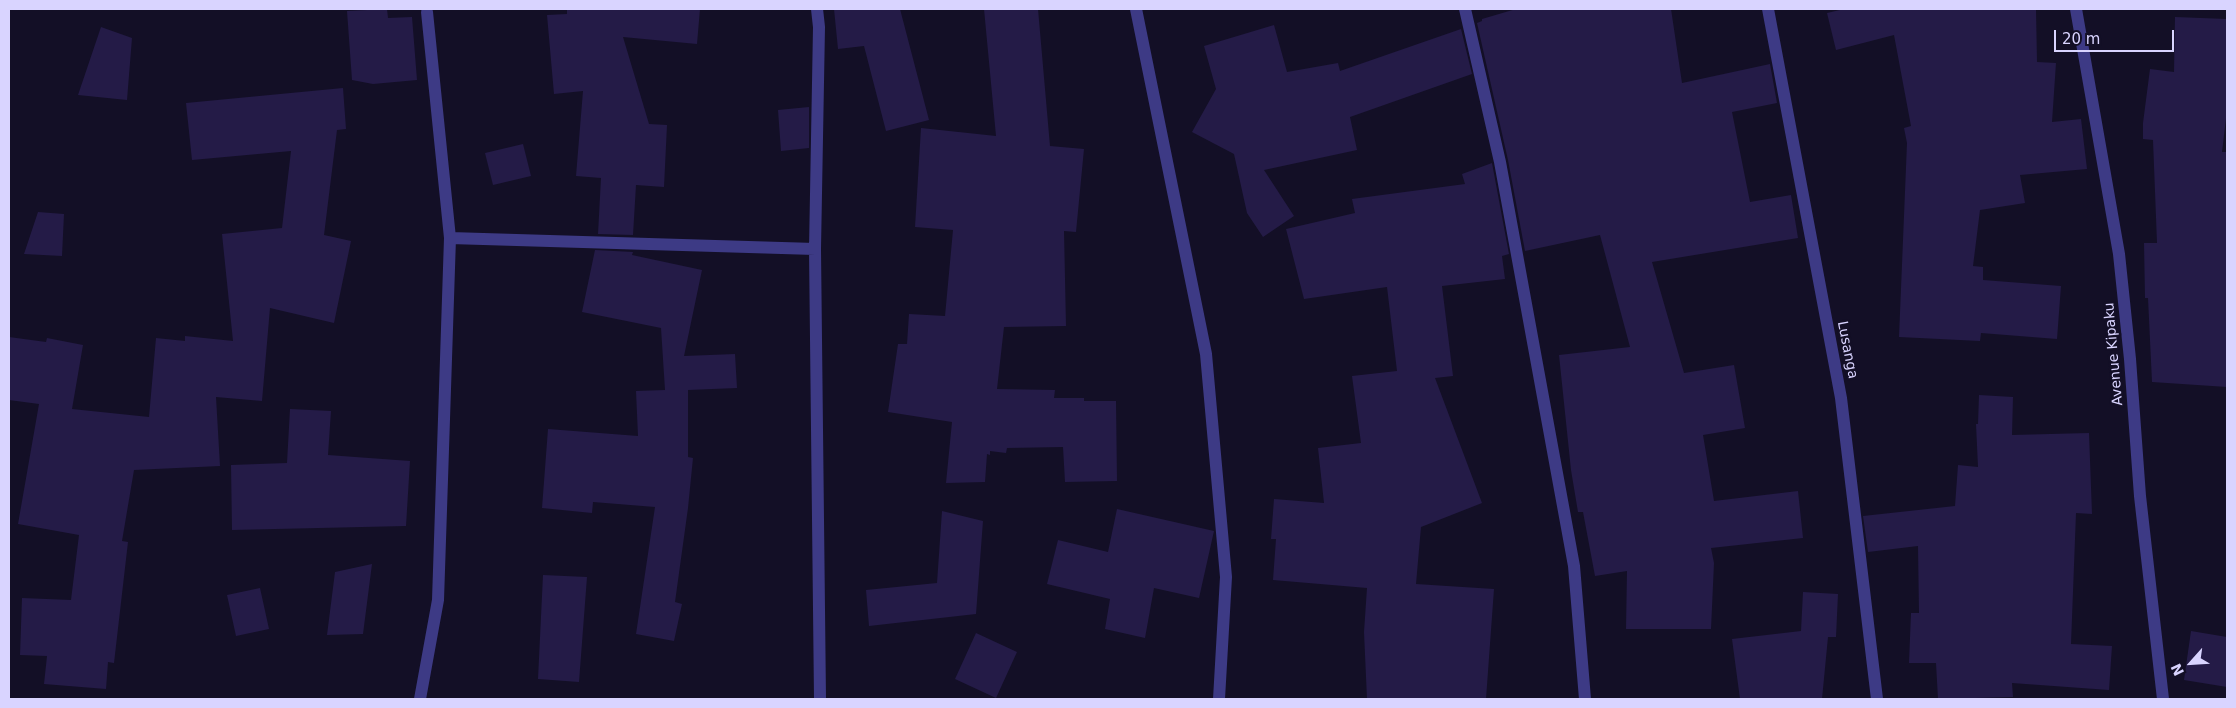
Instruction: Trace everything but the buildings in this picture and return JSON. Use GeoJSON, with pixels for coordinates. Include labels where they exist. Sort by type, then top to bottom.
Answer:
{"type":"FeatureCollection","features":[{"type":"Feature","properties":{"kind":"street"},"geometry":{"type":"LineString","coordinates":[[817,9],[815,249],[820,699]]}},
{"type":"Feature","properties":{"kind":"street"},"geometry":{"type":"LineString","coordinates":[[1136,9],[1206,354],[1226,577],[1219,699]]}},
{"type":"Feature","properties":{"kind":"street"},"geometry":{"type":"LineString","coordinates":[[1465,9],[1500,162],[1574,566],[1586,699]]}},
{"type":"Feature","properties":{"kind":"street","name":"Lusanga"},"geometry":{"type":"LineString","coordinates":[[1768,9],[1841,398],[1877,699]]}},
{"type":"Feature","properties":{"kind":"street","name":"Avenue Kipaku"},"geometry":{"type":"LineString","coordinates":[[2076,9],[2119,254],[2130,359],[2140,496],[2163,699]]}},
{"type":"Feature","properties":{"kind":"street"},"geometry":{"type":"LineString","coordinates":[[420,699],[438,600],[450,238],[427,12]]}},
{"type":"Feature","properties":{"kind":"street"},"geometry":{"type":"LineString","coordinates":[[450,238],[815,249]]}}]}
